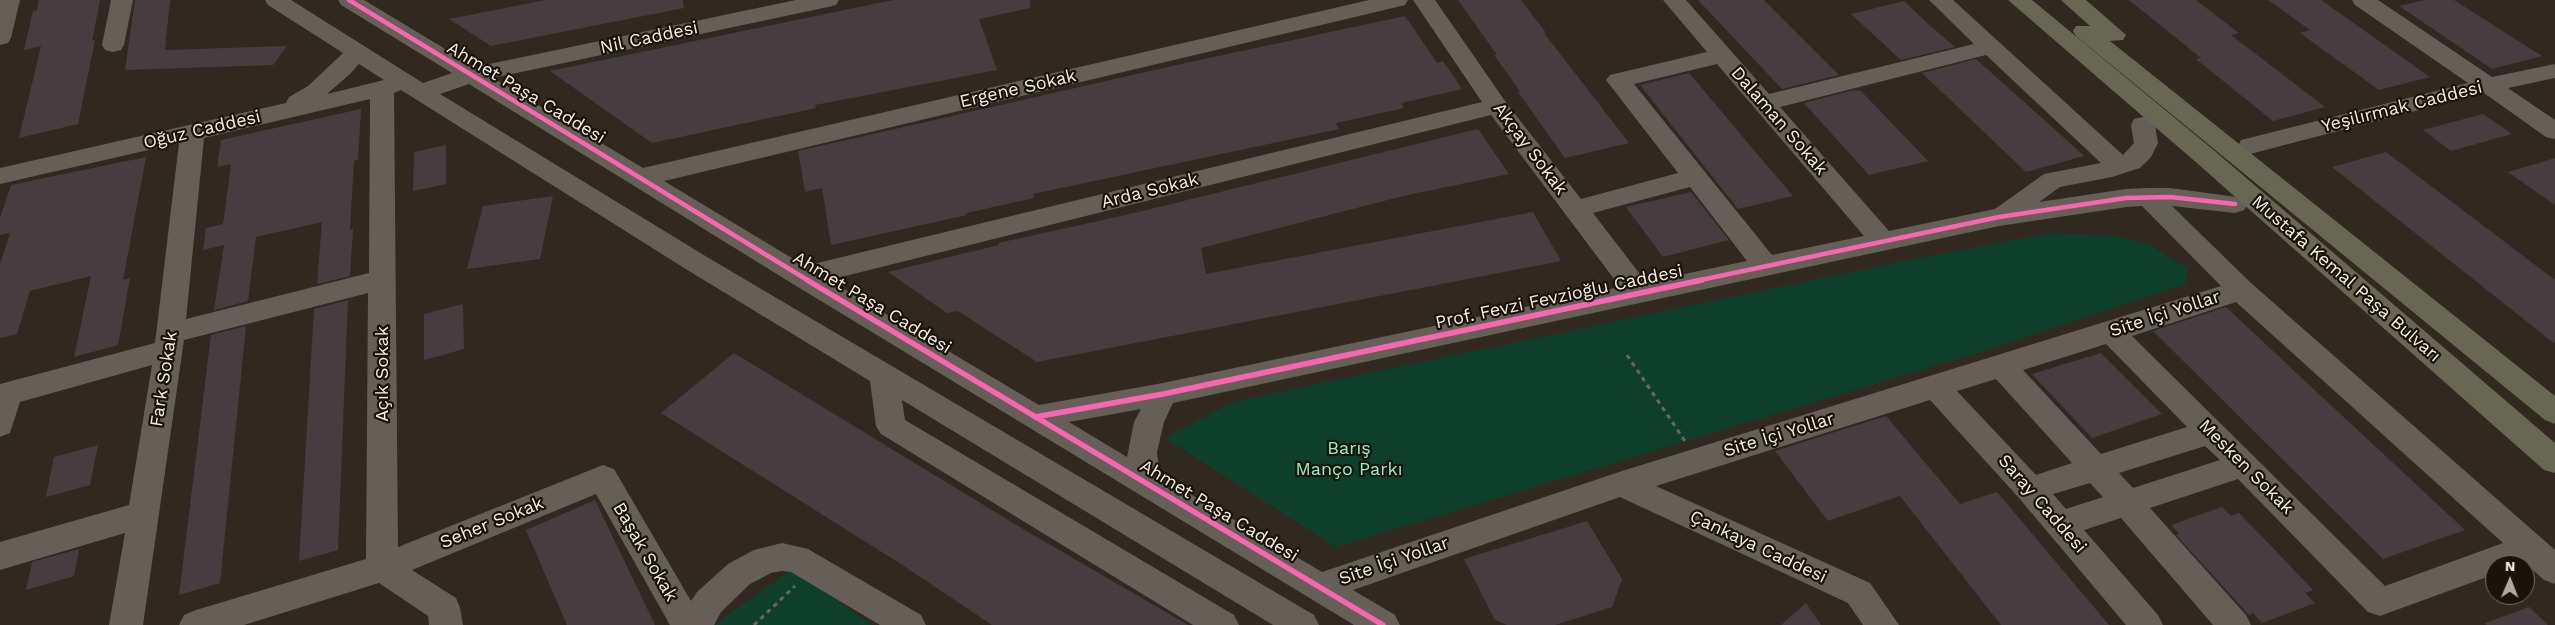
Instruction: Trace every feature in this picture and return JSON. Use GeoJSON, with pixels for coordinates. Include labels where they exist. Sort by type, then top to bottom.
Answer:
{"type":"FeatureCollection","features":[{"type":"Feature","properties":{"kind":"highway"},"geometry":{"type":"LineString","coordinates":[[1998,0],[2389,336],[2459,377]]}},
{"type":"Feature","properties":{"kind":"highway"},"geometry":{"type":"LineString","coordinates":[[2019,0],[2147,95]]}},
{"type":"Feature","properties":{"kind":"highway"},"geometry":{"type":"LineString","coordinates":[[2047,0],[2147,95]]}},
{"type":"Feature","properties":{"kind":"highway"},"geometry":{"type":"LineString","coordinates":[[2072,0],[2250,146],[2435,292],[2489,359]]}},
{"type":"Feature","properties":{"kind":"highway","name":"Mustafa Kemal Paşa Bulvarı"},"geometry":{"type":"LineString","coordinates":[[2147,95],[2555,412]]}},
{"type":"Feature","properties":{"kind":"highway","name":"Mustafa Kemal Paşa Bulvarı"},"geometry":{"type":"LineString","coordinates":[[2147,95],[2215,164],[2555,461]]}},
{"type":"Feature","properties":{"kind":"street"},"geometry":{"type":"LineString","coordinates":[[0,38],[9,0]]}},
{"type":"Feature","properties":{"kind":"street"},"geometry":{"type":"LineString","coordinates":[[113,46],[122,0]]}},
{"type":"Feature","properties":{"kind":"street"},"geometry":{"type":"LineString","coordinates":[[276,0],[356,52],[402,87],[884,377],[1302,625]]}},
{"type":"Feature","properties":{"kind":"street","name":"Ahmet Paşa Caddesi"},"geometry":{"type":"LineString","coordinates":[[349,0],[802,277],[1383,625]]}},
{"type":"Feature","properties":{"kind":"street","name":"Nil Caddesi"},"geometry":{"type":"LineString","coordinates":[[402,87],[470,75],[828,0]]}},
{"type":"Feature","properties":{"kind":"street","name":"Ergene Sokak"},"geometry":{"type":"LineString","coordinates":[[639,178],[1397,0]]}},
{"type":"Feature","properties":{"kind":"street","name":"Akçay Sokak"},"geometry":{"type":"LineString","coordinates":[[1424,0],[1497,106],[1640,294]]}},
{"type":"Feature","properties":{"kind":"street","name":"Dalaman Sokak"},"geometry":{"type":"LineString","coordinates":[[1674,0],[1884,242]]}},
{"type":"Feature","properties":{"kind":"street"},"geometry":{"type":"LineString","coordinates":[[1940,0],[2120,166]]}},
{"type":"Feature","properties":{"kind":"street"},"geometry":{"type":"LineString","coordinates":[[2363,0],[2555,131]]}},
{"type":"Feature","properties":{"kind":"street"},"geometry":{"type":"LineString","coordinates":[[1765,103],[1990,47]]}},
{"type":"Feature","properties":{"kind":"street"},"geometry":{"type":"LineString","coordinates":[[279,112],[316,91],[342,69],[356,52]]}},
{"type":"Feature","properties":{"kind":"street"},"geometry":{"type":"LineString","coordinates":[[1723,56],[1618,80],[1767,267]]}},
{"type":"Feature","properties":{"kind":"street","name":"Yeşilırmak Caddesi"},"geometry":{"type":"LineString","coordinates":[[2250,146],[2488,85],[2555,71]]}},
{"type":"Feature","properties":{"kind":"street","name":"Oğuz Caddesi"},"geometry":{"type":"LineString","coordinates":[[0,176],[279,112],[402,87]]}},
{"type":"Feature","properties":{"kind":"street","name":"Açık Sokak"},"geometry":{"type":"LineString","coordinates":[[382,568],[383,279],[402,87]]}},
{"type":"Feature","properties":{"kind":"street","name":"Arda Sokak"},"geometry":{"type":"LineString","coordinates":[[802,277],[1497,106]]}},
{"type":"Feature","properties":{"kind":"street"},"geometry":{"type":"LineString","coordinates":[[1999,217],[2053,180],[2131,162],[2142,151],[2146,143],[2143,125]]}},
{"type":"Feature","properties":{"kind":"street","name":"Fark Sokak"},"geometry":{"type":"LineString","coordinates":[[126,625],[170,342],[192,132]]}},
{"type":"Feature","properties":{"kind":"street"},"geometry":{"type":"LineString","coordinates":[[1576,209],[1695,177]]}},
{"type":"Feature","properties":{"kind":"street"},"geometry":{"type":"LineString","coordinates":[[2148,197],[2241,290],[2555,570]]}},
{"type":"Feature","properties":{"kind":"street","name":"Prof. Fevzi Fevzioğlu Caddesi"},"geometry":{"type":"LineString","coordinates":[[1035,417],[1163,394],[1999,217],[2126,198],[2192,198],[2235,204]]}},
{"type":"Feature","properties":{"kind":"street"},"geometry":{"type":"LineString","coordinates":[[0,425],[4,395],[170,342],[383,279]]}},
{"type":"Feature","properties":{"kind":"street","name":"Site İçi Yollar"},"geometry":{"type":"LineString","coordinates":[[1319,586],[1622,484],[2241,290]]}},
{"type":"Feature","properties":{"kind":"street","name":"Mesken Sokak"},"geometry":{"type":"LineString","coordinates":[[2111,332],[2380,602],[2530,547]]}},
{"type":"Feature","properties":{"kind":"street"},"geometry":{"type":"LineString","coordinates":[[2002,366],[2127,503],[2234,625]]}},
{"type":"Feature","properties":{"kind":"street"},"geometry":{"type":"LineString","coordinates":[[884,377],[891,426],[1222,625]]}},
{"type":"Feature","properties":{"kind":"street","name":"Saray Caddesi"},"geometry":{"type":"LineString","coordinates":[[1935,386],[2030,489],[2146,625]]}},
{"type":"Feature","properties":{"kind":"street"},"geometry":{"type":"LineString","coordinates":[[1145,482],[1142,452],[1149,422],[1163,394]]}},
{"type":"Feature","properties":{"kind":"street"},"geometry":{"type":"LineString","coordinates":[[2030,489],[2211,432]]}},
{"type":"Feature","properties":{"kind":"street"},"geometry":{"type":"LineString","coordinates":[[2060,524],[2244,465]]}},
{"type":"Feature","properties":{"kind":"street","name":"Seher Sokak"},"geometry":{"type":"LineString","coordinates":[[382,568],[603,478]]}},
{"type":"Feature","properties":{"kind":"street","name":"Başak Sokak"},"geometry":{"type":"LineString","coordinates":[[603,478],[688,625]]}},
{"type":"Feature","properties":{"kind":"street","name":"Çankaya Caddesi"},"geometry":{"type":"LineString","coordinates":[[1622,484],[1859,593],[1882,625]]}},
{"type":"Feature","properties":{"kind":"street"},"geometry":{"type":"LineString","coordinates":[[0,556],[144,514]]}},
{"type":"Feature","properties":{"kind":"street"},"geometry":{"type":"LineString","coordinates":[[698,625],[700,614],[709,602],[739,574],[765,560],[782,557],[805,563],[909,625]]}},
{"type":"Feature","properties":{"kind":"street"},"geometry":{"type":"LineString","coordinates":[[196,625],[382,568],[444,608],[446,625]]}},
{"type":"Feature","properties":{"kind":"path"},"geometry":{"type":"LineString","coordinates":[[1627,355],[1698,460]]}},
{"type":"Feature","properties":{"kind":"path"},"geometry":{"type":"LineString","coordinates":[[754,625],[805,563]]}},
{"type":"Feature","properties":{"kind":"green space","name":"Barış Manço Parkı"},"geometry":{"type":"Polygon","coordinates":[[[2049,233],[2113,236],[2148,244],[2187,268],[2186,284],[1978,353],[1336,547],[1165,438],[1235,401],[1898,262],[2049,233]]]}},
{"type":"Feature","properties":{"kind":"green space"},"geometry":{"type":"Polygon","coordinates":[[[792,569],[872,625],[714,625],[792,569]]]}},
{"type":"Feature","properties":{"kind":"building"},"geometry":{"type":"Polygon","coordinates":[[[39,0],[100,0],[92,41],[95,40],[78,124],[19,138],[41,46],[24,50],[33,11],[37,10],[39,0]]]}},
{"type":"Feature","properties":{"kind":"building"},"geometry":{"type":"Polygon","coordinates":[[[135,0],[170,0],[165,50],[287,46],[273,65],[125,70],[135,0]]]}},
{"type":"Feature","properties":{"kind":"building"},"geometry":{"type":"Polygon","coordinates":[[[546,0],[683,0],[684,8],[491,46],[449,19],[546,0]]]}},
{"type":"Feature","properties":{"kind":"building"},"geometry":{"type":"Polygon","coordinates":[[[893,0],[1030,0],[1030,8],[979,19],[997,70],[815,105],[816,108],[652,143],[550,71],[893,0]]]}},
{"type":"Feature","properties":{"kind":"building"},"geometry":{"type":"Polygon","coordinates":[[[1458,0],[1521,0],[1546,33],[1544,33],[1629,143],[1565,158],[1518,92],[1520,91],[1494,55],[1497,55],[1458,0]]]}},
{"type":"Feature","properties":{"kind":"building"},"geometry":{"type":"Polygon","coordinates":[[[1698,0],[1764,0],[1839,75],[1782,89],[1698,0]]]}},
{"type":"Feature","properties":{"kind":"building"},"geometry":{"type":"Polygon","coordinates":[[[2129,0],[2196,0],[2239,33],[2231,35],[2325,107],[2273,121],[2196,59],[2201,58],[2129,0]]]}},
{"type":"Feature","properties":{"kind":"building"},"geometry":{"type":"Polygon","coordinates":[[[2268,0],[2321,0],[2430,77],[2379,90],[2300,33],[2310,30],[2268,0]]]}},
{"type":"Feature","properties":{"kind":"building"},"geometry":{"type":"Polygon","coordinates":[[[2425,0],[2454,0],[2542,56],[2492,69],[2399,6],[2425,0]]]}},
{"type":"Feature","properties":{"kind":"building"},"geometry":{"type":"Polygon","coordinates":[[[1904,1],[1955,47],[1901,60],[1851,14],[1904,1]]]}},
{"type":"Feature","properties":{"kind":"building"},"geometry":{"type":"Polygon","coordinates":[[[1405,16],[1437,63],[1443,61],[1462,89],[1401,103],[1404,108],[1336,123],[1339,129],[1033,194],[1034,198],[966,213],[967,215],[831,245],[822,188],[805,192],[798,151],[1181,64],[1405,16]]]}},
{"type":"Feature","properties":{"kind":"building"},"geometry":{"type":"Polygon","coordinates":[[[1976,59],[2084,156],[2026,172],[1922,73],[1976,59]]]}},
{"type":"Feature","properties":{"kind":"building"},"geometry":{"type":"Polygon","coordinates":[[[1689,73],[1793,196],[1738,209],[1640,85],[1689,73]]]}},
{"type":"Feature","properties":{"kind":"building"},"geometry":{"type":"Polygon","coordinates":[[[1854,90],[1861,91],[1928,161],[1869,175],[1804,103],[1854,90]]]}},
{"type":"Feature","properties":{"kind":"building"},"geometry":{"type":"Polygon","coordinates":[[[361,109],[358,160],[354,161],[350,230],[353,229],[350,276],[317,284],[322,222],[256,237],[248,301],[214,310],[224,245],[203,250],[206,228],[223,224],[231,164],[217,167],[221,140],[361,109]]]}},
{"type":"Feature","properties":{"kind":"building"},"geometry":{"type":"Polygon","coordinates":[[[2483,114],[2512,134],[2451,151],[2423,130],[2483,114]]]}},
{"type":"Feature","properties":{"kind":"building"},"geometry":{"type":"Polygon","coordinates":[[[1478,129],[1509,174],[1403,196],[1201,248],[1206,274],[1533,212],[1561,261],[1037,362],[958,311],[947,313],[888,272],[999,245],[998,243],[1130,214],[1478,129]]]}},
{"type":"Feature","properties":{"kind":"building"},"geometry":{"type":"Polygon","coordinates":[[[446,145],[446,184],[413,191],[414,152],[446,145]]]}},
{"type":"Feature","properties":{"kind":"building"},"geometry":{"type":"Polygon","coordinates":[[[2386,152],[2555,280],[2555,344],[2332,167],[2386,152]]]}},
{"type":"Feature","properties":{"kind":"building"},"geometry":{"type":"Polygon","coordinates":[[[146,157],[123,280],[130,278],[118,345],[74,357],[91,276],[30,291],[17,334],[0,338],[0,264],[10,233],[0,235],[0,218],[11,185],[146,157]]]}},
{"type":"Feature","properties":{"kind":"building"},"geometry":{"type":"Polygon","coordinates":[[[2555,158],[2555,205],[2508,172],[2555,158]]]}},
{"type":"Feature","properties":{"kind":"building"},"geometry":{"type":"Polygon","coordinates":[[[1691,192],[1729,240],[1663,257],[1626,207],[1691,192]]]}},
{"type":"Feature","properties":{"kind":"building"},"geometry":{"type":"Polygon","coordinates":[[[553,196],[540,259],[467,269],[483,206],[553,196]]]}},
{"type":"Feature","properties":{"kind":"building"},"geometry":{"type":"Polygon","coordinates":[[[348,300],[338,550],[299,561],[314,309],[348,300]]]}},
{"type":"Feature","properties":{"kind":"building"},"geometry":{"type":"Polygon","coordinates":[[[463,304],[464,349],[424,360],[424,314],[463,304]]]}},
{"type":"Feature","properties":{"kind":"building"},"geometry":{"type":"Polygon","coordinates":[[[2226,307],[2465,530],[2383,559],[2153,331],[2226,307]]]}},
{"type":"Feature","properties":{"kind":"building"},"geometry":{"type":"Polygon","coordinates":[[[246,326],[220,583],[179,595],[211,335],[246,326]]]}},
{"type":"Feature","properties":{"kind":"building"},"geometry":{"type":"Polygon","coordinates":[[[734,353],[1023,529],[1188,625],[992,625],[904,566],[661,413],[734,353]]]}},
{"type":"Feature","properties":{"kind":"building"},"geometry":{"type":"Polygon","coordinates":[[[2101,353],[2162,414],[2092,438],[2032,374],[2101,353]]]}},
{"type":"Feature","properties":{"kind":"building"},"geometry":{"type":"Polygon","coordinates":[[[1886,416],[1960,504],[1997,492],[2109,625],[2001,625],[1900,496],[1828,521],[1775,451],[1886,416]]]}},
{"type":"Feature","properties":{"kind":"building"},"geometry":{"type":"Polygon","coordinates":[[[98,445],[90,485],[46,497],[54,457],[98,445]]]}},
{"type":"Feature","properties":{"kind":"building"},"geometry":{"type":"Polygon","coordinates":[[[595,500],[655,625],[567,625],[526,530],[595,500]]]}},
{"type":"Feature","properties":{"kind":"building"},"geometry":{"type":"Polygon","coordinates":[[[2222,507],[2231,516],[2239,513],[2275,550],[2313,590],[2305,593],[2315,603],[2262,623],[2253,613],[2249,615],[2176,535],[2179,534],[2171,525],[2222,507]]]}},
{"type":"Feature","properties":{"kind":"building"},"geometry":{"type":"Polygon","coordinates":[[[1587,521],[1622,579],[1612,607],[1555,625],[1507,625],[1495,620],[1464,559],[1587,521]]]}},
{"type":"Feature","properties":{"kind":"building"},"geometry":{"type":"Polygon","coordinates":[[[79,549],[74,576],[26,590],[32,562],[79,549]]]}},
{"type":"Feature","properties":{"kind":"building"},"geometry":{"type":"Polygon","coordinates":[[[1806,603],[1821,625],[1781,625],[1806,603]]]}},
{"type":"Feature","properties":{"kind":"building"},"geometry":{"type":"Polygon","coordinates":[[[2529,607],[2548,625],[2486,625],[2485,623],[2529,607]]]}},
{"type":"Feature","properties":{"kind":"cycle path"},"geometry":{"type":"LineString","coordinates":[[349,0],[802,277],[1383,625]]}},
{"type":"Feature","properties":{"kind":"cycle path"},"geometry":{"type":"LineString","coordinates":[[1035,417],[1163,394],[1999,217],[2126,198],[2170,197],[2235,204]]}}]}
